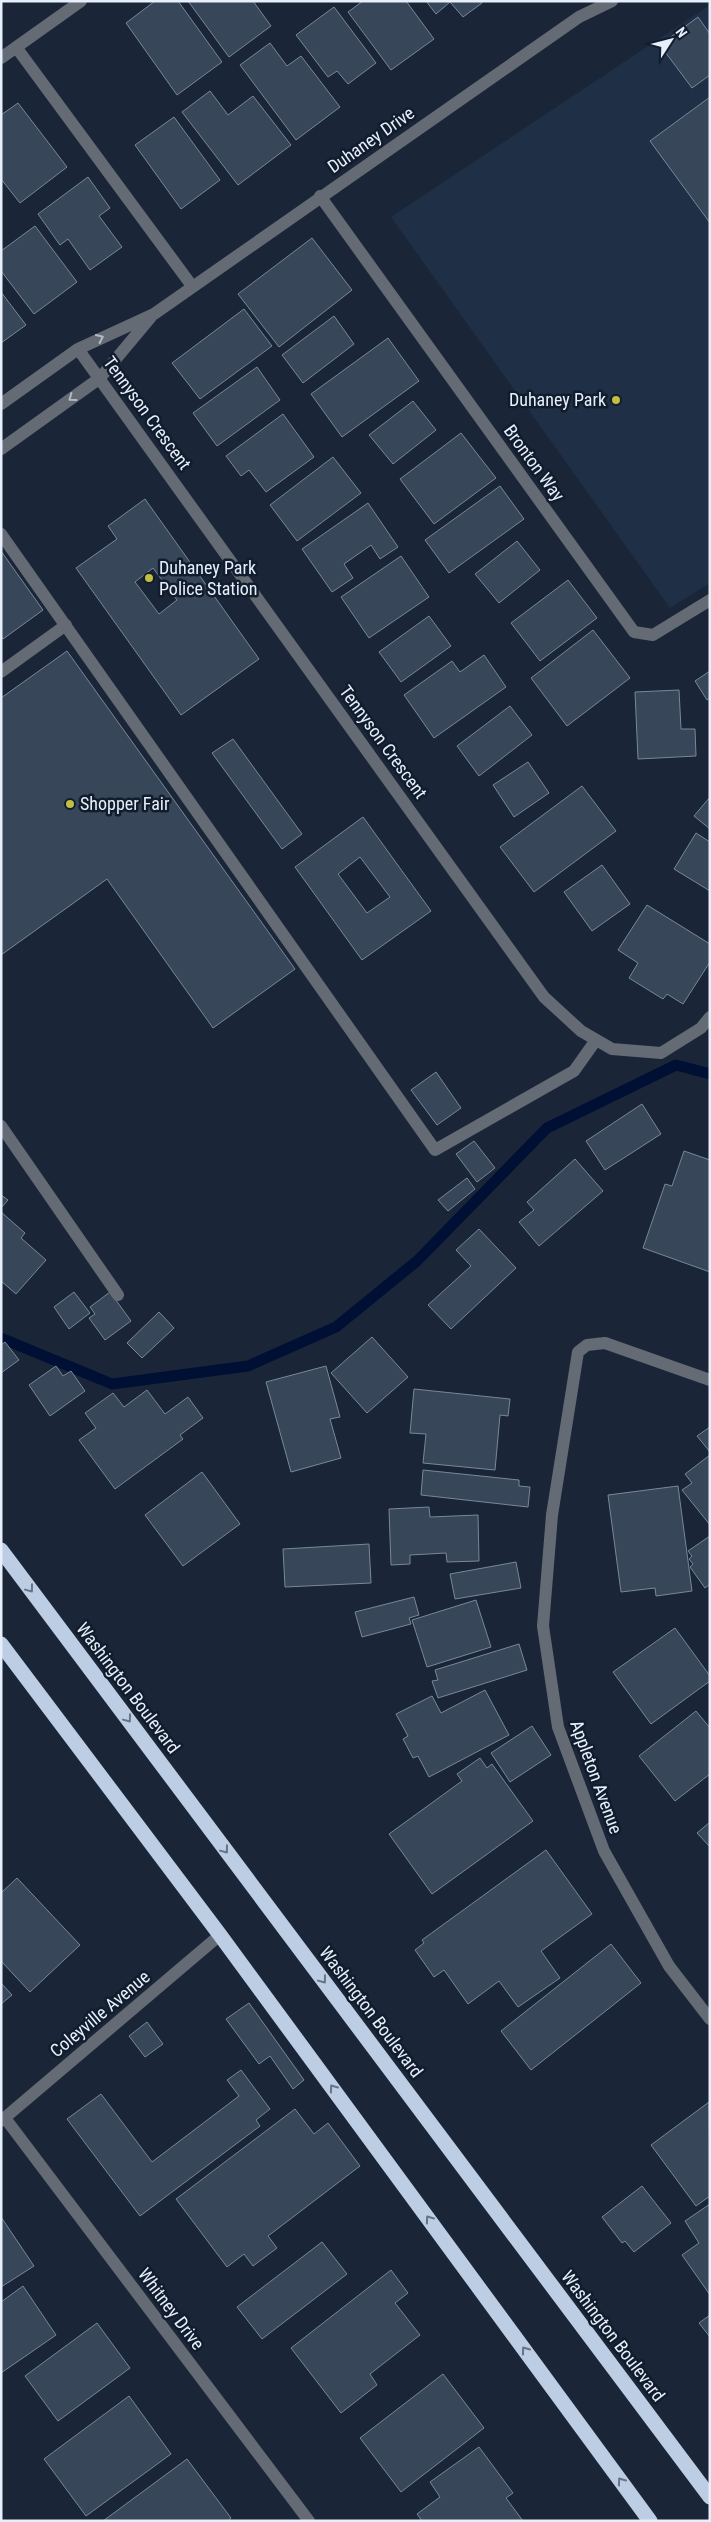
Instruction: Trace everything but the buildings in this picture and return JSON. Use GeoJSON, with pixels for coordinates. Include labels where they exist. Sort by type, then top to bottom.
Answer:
{"type":"FeatureCollection","features":[{"type":"Feature","properties":{"kind":"highway","name":"Washington Boulevard"},"geometry":{"type":"LineString","coordinates":[[1,1550],[710,2496]]}},
{"type":"Feature","properties":{"kind":"highway"},"geometry":{"type":"LineString","coordinates":[[1,1644],[220,1935],[650,2521]]}},
{"type":"Feature","properties":{"kind":"street"},"geometry":{"type":"LineString","coordinates":[[1,58],[81,1]]}},
{"type":"Feature","properties":{"kind":"street","name":"Duhaney Drive"},"geometry":{"type":"LineString","coordinates":[[1,404],[78,349],[154,314],[320,196],[580,17],[612,1]]}},
{"type":"Feature","properties":{"kind":"street"},"geometry":{"type":"LineString","coordinates":[[16,48],[192,286]]}},
{"type":"Feature","properties":{"kind":"street","name":"Bronton Way"},"geometry":{"type":"LineString","coordinates":[[320,196],[634,632],[653,635],[710,600]]}},
{"type":"Feature","properties":{"kind":"street","name":"Duhaney Drive"},"geometry":{"type":"LineString","coordinates":[[1,449],[100,378],[154,314]]}},
{"type":"Feature","properties":{"kind":"street","name":"Tennyson Crescent"},"geometry":{"type":"LineString","coordinates":[[78,349],[544,998],[580,1030],[612,1049],[661,1053],[701,1028],[710,1017]]}},
{"type":"Feature","properties":{"kind":"street"},"geometry":{"type":"LineString","coordinates":[[1,534],[435,1150],[574,1071],[596,1040]]}},
{"type":"Feature","properties":{"kind":"street"},"geometry":{"type":"LineString","coordinates":[[1,672],[66,625]]}},
{"type":"Feature","properties":{"kind":"street"},"geometry":{"type":"LineString","coordinates":[[1,1126],[118,1295]]}},
{"type":"Feature","properties":{"kind":"street","name":"Appleton Avenue"},"geometry":{"type":"LineString","coordinates":[[710,1380],[604,1344],[587,1345],[578,1352],[552,1515],[543,1626],[558,1727],[604,1851],[669,1966],[710,2019]]}},
{"type":"Feature","properties":{"kind":"street","name":"Coleyville Avenue"},"geometry":{"type":"LineString","coordinates":[[3,2120],[220,1935]]}},
{"type":"Feature","properties":{"kind":"street","name":"Whitney Drive"},"geometry":{"type":"LineString","coordinates":[[3,2120],[309,2521]]}},
{"type":"Feature","properties":{"kind":"shaded area","name":"Duhaney Park"},"geometry":{"type":"Polygon","coordinates":[[[710,5],[710,583],[670,608],[391,217],[710,5]]]}},
{"type":"Feature","properties":{"kind":"waterway"},"geometry":{"type":"LineString","coordinates":[[1,1338],[112,1384],[248,1366],[336,1327],[417,1261],[547,1128],[676,1065],[710,1074]]}},
{"type":"Feature","properties":{"kind":"place","name":"Duhaney Park"},"geometry":{"type":"Point","coordinates":[616,400]}},
{"type":"Feature","properties":{"kind":"place","name":"Duhaney Park Police Station"},"geometry":{"type":"Point","coordinates":[149,578]}},
{"type":"Feature","properties":{"kind":"place","name":"Shopper Fair"},"geometry":{"type":"Point","coordinates":[70,804]}}]}
